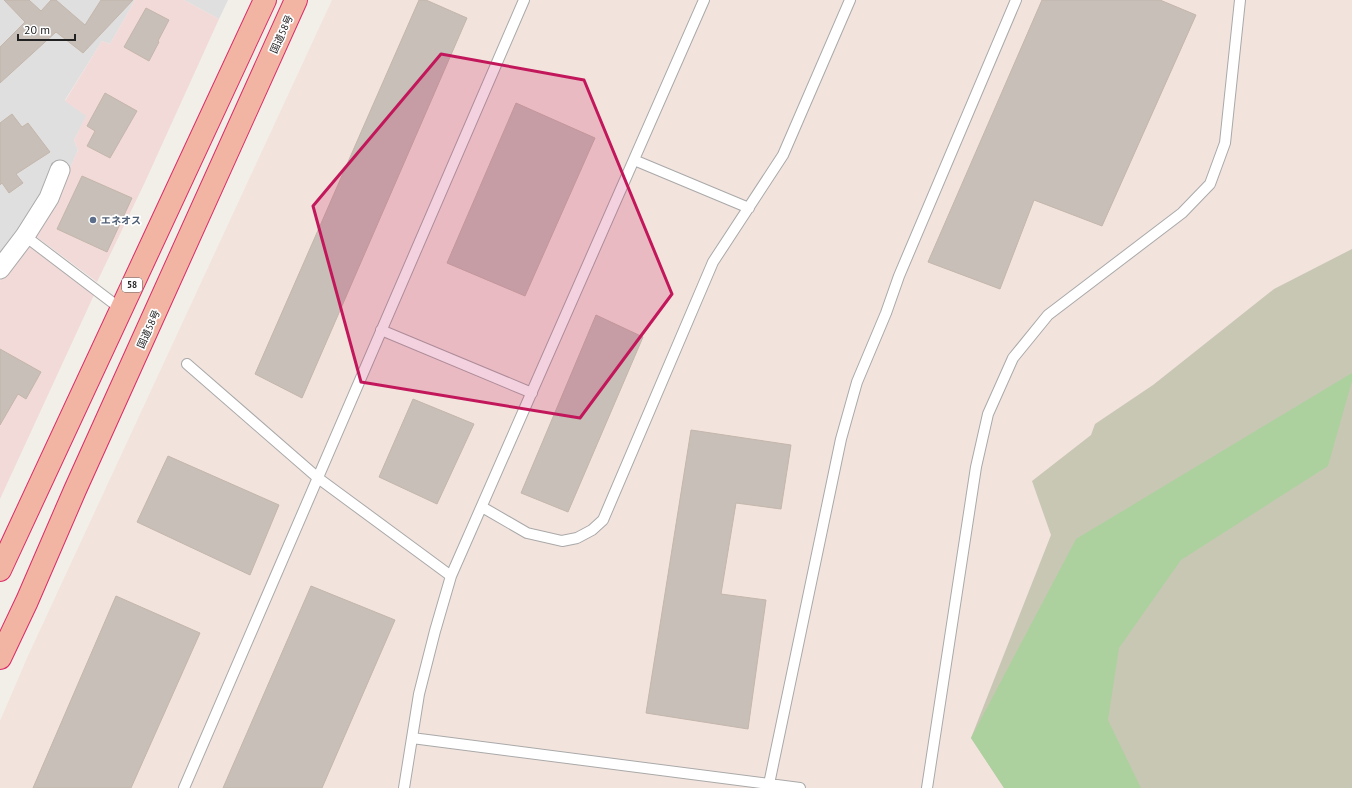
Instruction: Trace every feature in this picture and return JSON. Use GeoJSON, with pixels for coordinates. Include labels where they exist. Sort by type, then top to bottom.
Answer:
{"type":"FeatureCollection","features":[{"type":"Feature","properties":{"kind":"highway","name":"58"},"geometry":{"type":"LineString","coordinates":[[0,570],[264,0]]}},
{"type":"Feature","properties":{"kind":"highway","name":"国道58号"},"geometry":{"type":"LineString","coordinates":[[0,658],[28,601],[75,490],[296,0]]}},
{"type":"Feature","properties":{"kind":"street"},"geometry":{"type":"LineString","coordinates":[[0,269],[26,236],[49,198],[60,170]]}},
{"type":"Feature","properties":{"kind":"lane"},"geometry":{"type":"LineString","coordinates":[[184,788],[524,0]]}},
{"type":"Feature","properties":{"kind":"lane"},"geometry":{"type":"LineString","coordinates":[[404,788],[419,694],[451,576],[704,0]]}},
{"type":"Feature","properties":{"kind":"lane"},"geometry":{"type":"LineString","coordinates":[[482,507],[527,533],[562,541],[577,538],[592,530],[603,520],[713,262],[783,155],[850,0]]}},
{"type":"Feature","properties":{"kind":"lane"},"geometry":{"type":"LineString","coordinates":[[769,784],[841,438],[857,382],[886,313],[899,276],[1016,0]]}},
{"type":"Feature","properties":{"kind":"lane"},"geometry":{"type":"LineString","coordinates":[[927,788],[976,467],[988,414],[1013,358],[1048,315],[1182,213],[1210,184],[1225,143],[1240,0]]}},
{"type":"Feature","properties":{"kind":"lane"},"geometry":{"type":"LineString","coordinates":[[634,160],[749,208]]}},
{"type":"Feature","properties":{"kind":"lane"},"geometry":{"type":"LineString","coordinates":[[26,236],[121,309]]}},
{"type":"Feature","properties":{"kind":"lane"},"geometry":{"type":"LineString","coordinates":[[381,330],[532,393]]}},
{"type":"Feature","properties":{"kind":"lane"},"geometry":{"type":"LineString","coordinates":[[187,364],[318,478],[451,576]]}},
{"type":"Feature","properties":{"kind":"lane"},"geometry":{"type":"LineString","coordinates":[[412,738],[800,788]]}},
{"type":"Feature","properties":{"kind":"highlighted area"},"geometry":{"type":"Polygon","coordinates":[[[441,54],[584,80],[672,294],[580,418],[361,382],[313,206],[441,54]]]}},
{"type":"Feature","properties":{"kind":"shaded area"},"geometry":{"type":"Polygon","coordinates":[[[0,0],[135,0],[110,44],[102,41],[65,100],[87,116],[74,140],[78,150],[70,168],[57,163],[43,196],[0,261],[0,0]]]}},
{"type":"Feature","properties":{"kind":"shaded area"},"geometry":{"type":"Polygon","coordinates":[[[135,0],[184,0],[219,19],[145,182],[97,282],[34,235],[55,201],[78,150],[74,140],[86,116],[65,101],[102,41],[110,44],[135,0]]]}},
{"type":"Feature","properties":{"kind":"shaded area"},"geometry":{"type":"Polygon","coordinates":[[[184,0],[228,0],[219,19],[184,0]]]}},
{"type":"Feature","properties":{"kind":"shaded area"},"geometry":{"type":"Polygon","coordinates":[[[332,0],[1352,0],[1352,253],[971,738],[1004,788],[0,788],[0,721],[27,658],[332,0]]]}},
{"type":"Feature","properties":{"kind":"shaded area"},"geometry":{"type":"Polygon","coordinates":[[[27,244],[94,295],[0,499],[0,281],[27,244]]]}},
{"type":"Feature","properties":{"kind":"shaded area"},"geometry":{"type":"Polygon","coordinates":[[[1352,249],[1352,788],[1004,788],[971,738],[1051,535],[1032,481],[1091,435],[1095,424],[1153,385],[1274,289],[1352,249]]]}},
{"type":"Feature","properties":{"kind":"green space"},"geometry":{"type":"Polygon","coordinates":[[[1352,373],[1352,381],[1328,466],[1181,560],[1119,648],[1108,720],[1141,788],[1004,788],[971,738],[1076,539],[1352,373]]]}},
{"type":"Feature","properties":{"kind":"building"},"geometry":{"type":"Polygon","coordinates":[[[4,0],[29,0],[41,11],[51,0],[56,0],[85,25],[101,0],[133,0],[83,53],[56,32],[0,83],[0,47],[25,22],[4,0]]]}},
{"type":"Feature","properties":{"kind":"building"},"geometry":{"type":"Polygon","coordinates":[[[419,0],[426,0],[467,18],[302,398],[255,374],[419,0]]]}},
{"type":"Feature","properties":{"kind":"building"},"geometry":{"type":"Polygon","coordinates":[[[1042,0],[1160,0],[1196,15],[1102,226],[1034,200],[1000,289],[928,262],[1042,0]]]}},
{"type":"Feature","properties":{"kind":"building"},"geometry":{"type":"Polygon","coordinates":[[[146,8],[169,20],[149,61],[124,47],[146,8]]]}},
{"type":"Feature","properties":{"kind":"building"},"geometry":{"type":"Polygon","coordinates":[[[105,93],[137,111],[110,158],[87,146],[95,131],[87,126],[105,93]]]}},
{"type":"Feature","properties":{"kind":"building"},"geometry":{"type":"Polygon","coordinates":[[[516,103],[595,138],[525,296],[447,263],[516,103]]]}},
{"type":"Feature","properties":{"kind":"building"},"geometry":{"type":"Polygon","coordinates":[[[12,114],[22,127],[28,123],[50,152],[16,174],[23,183],[9,193],[2,183],[0,185],[0,123],[12,114]]]}},
{"type":"Feature","properties":{"kind":"building"},"geometry":{"type":"Polygon","coordinates":[[[82,176],[132,198],[107,252],[57,229],[82,176]]]}},
{"type":"Feature","properties":{"kind":"building"},"geometry":{"type":"Polygon","coordinates":[[[596,315],[643,337],[568,512],[521,493],[596,315]]]}},
{"type":"Feature","properties":{"kind":"building"},"geometry":{"type":"Polygon","coordinates":[[[0,349],[41,372],[26,399],[18,394],[0,425],[0,349]]]}},
{"type":"Feature","properties":{"kind":"building"},"geometry":{"type":"Polygon","coordinates":[[[413,399],[474,424],[437,504],[379,477],[413,399]]]}},
{"type":"Feature","properties":{"kind":"building"},"geometry":{"type":"Polygon","coordinates":[[[691,430],[791,445],[781,509],[736,503],[721,594],[766,600],[748,729],[646,713],[691,430]]]}},
{"type":"Feature","properties":{"kind":"building"},"geometry":{"type":"Polygon","coordinates":[[[168,456],[279,505],[250,575],[137,522],[168,456]]]}},
{"type":"Feature","properties":{"kind":"building"},"geometry":{"type":"Polygon","coordinates":[[[311,586],[395,620],[322,788],[223,788],[311,586]]]}},
{"type":"Feature","properties":{"kind":"building"},"geometry":{"type":"Polygon","coordinates":[[[116,596],[200,633],[131,788],[33,788],[116,596]]]}},
{"type":"Feature","properties":{"kind":"place","name":"エネオス"},"geometry":{"type":"Point","coordinates":[93,220]}}]}
